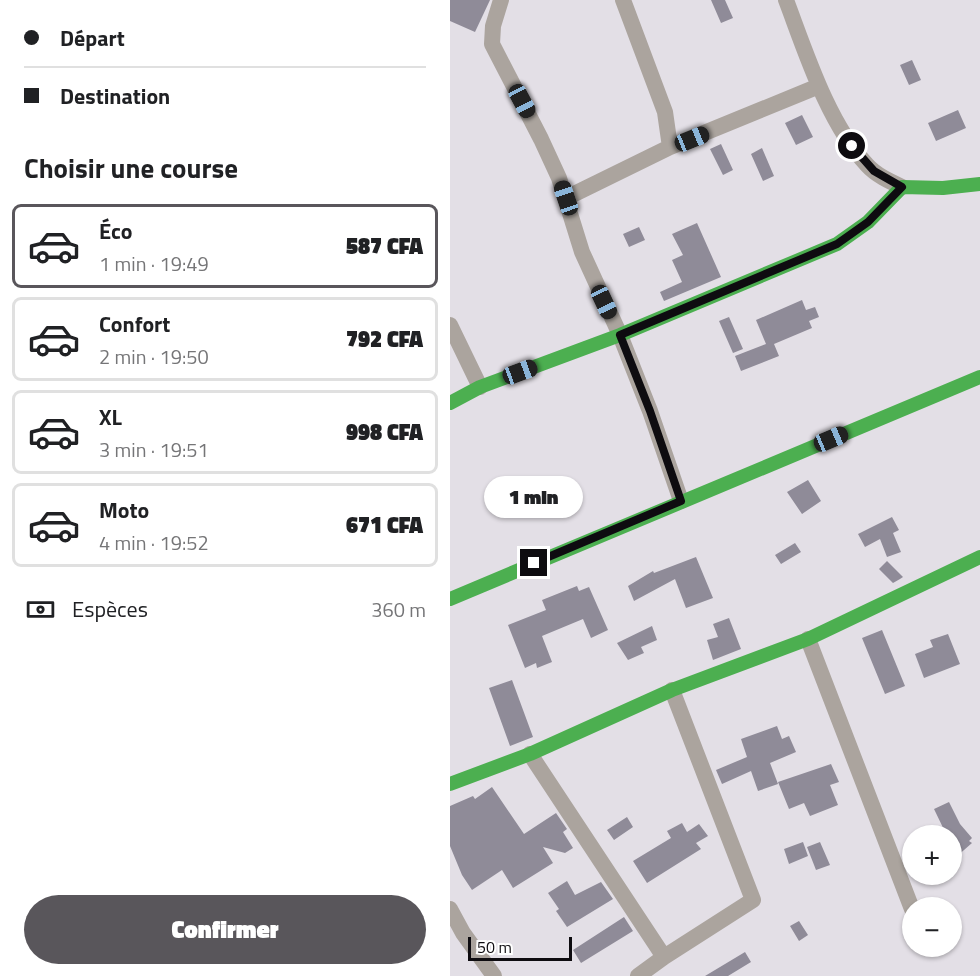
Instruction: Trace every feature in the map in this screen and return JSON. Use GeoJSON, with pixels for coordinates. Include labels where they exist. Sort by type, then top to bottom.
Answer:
{"type":"FeatureCollection","features":[{"type":"Feature","properties":{"kind":"street"},"geometry":{"type":"LineString","coordinates":[[501,0],[493,26],[492,44],[542,139],[566,198],[582,252],[620,335],[650,411],[681,501]]}},
{"type":"Feature","properties":{"kind":"street"},"geometry":{"type":"LineString","coordinates":[[623,0],[665,112],[670,147]]}},
{"type":"Feature","properties":{"kind":"street"},"geometry":{"type":"LineString","coordinates":[[786,0],[819,86],[852,146],[868,166],[884,178],[902,187],[943,188],[980,184]]}},
{"type":"Feature","properties":{"kind":"street"},"geometry":{"type":"LineString","coordinates":[[566,198],[670,147],[819,86]]}},
{"type":"Feature","properties":{"kind":"street"},"geometry":{"type":"LineString","coordinates":[[450,403],[480,387],[620,335],[837,244],[868,222],[902,187]]}},
{"type":"Feature","properties":{"kind":"street"},"geometry":{"type":"LineString","coordinates":[[450,325],[480,387]]}},
{"type":"Feature","properties":{"kind":"street"},"geometry":{"type":"LineString","coordinates":[[450,599],[980,377]]}},
{"type":"Feature","properties":{"kind":"street"},"geometry":{"type":"LineString","coordinates":[[450,784],[530,754],[672,690],[808,639],[980,557]]}},
{"type":"Feature","properties":{"kind":"street"},"geometry":{"type":"LineString","coordinates":[[808,639],[907,897]]}},
{"type":"Feature","properties":{"kind":"street"},"geometry":{"type":"LineString","coordinates":[[638,976],[753,900],[672,690]]}},
{"type":"Feature","properties":{"kind":"street"},"geometry":{"type":"LineString","coordinates":[[530,754],[664,957]]}},
{"type":"Feature","properties":{"kind":"street"},"geometry":{"type":"LineString","coordinates":[[450,909],[463,933],[494,976]]}},
{"type":"Feature","properties":{"kind":"building"},"geometry":{"type":"Polygon","coordinates":[[[450,0],[490,0],[475,32],[450,21],[450,0]]]}},
{"type":"Feature","properties":{"kind":"building"},"geometry":{"type":"Polygon","coordinates":[[[711,0],[725,0],[733,18],[721,23],[711,0]]]}},
{"type":"Feature","properties":{"kind":"building"},"geometry":{"type":"Polygon","coordinates":[[[912,60],[921,80],[909,85],[900,65],[912,60]]]}},
{"type":"Feature","properties":{"kind":"building"},"geometry":{"type":"Polygon","coordinates":[[[958,110],[966,128],[936,141],[928,123],[958,110]]]}},
{"type":"Feature","properties":{"kind":"building"},"geometry":{"type":"Polygon","coordinates":[[[802,115],[813,137],[796,145],[785,123],[802,115]]]}},
{"type":"Feature","properties":{"kind":"building"},"geometry":{"type":"Polygon","coordinates":[[[721,144],[733,170],[723,175],[710,149],[721,144]]]}},
{"type":"Feature","properties":{"kind":"building"},"geometry":{"type":"Polygon","coordinates":[[[762,148],[774,176],[763,181],[751,154],[762,148]]]}},
{"type":"Feature","properties":{"kind":"building"},"geometry":{"type":"Polygon","coordinates":[[[697,223],[721,277],[664,301],[660,292],[682,282],[672,260],[683,255],[672,234],[697,223]]]}},
{"type":"Feature","properties":{"kind":"building"},"geometry":{"type":"Polygon","coordinates":[[[639,227],[645,240],[629,247],[623,234],[639,227]]]}},
{"type":"Feature","properties":{"kind":"building"},"geometry":{"type":"Polygon","coordinates":[[[802,300],[806,310],[815,307],[819,317],[809,321],[812,328],[774,344],[779,356],[741,371],[735,356],[766,344],[756,320],[802,300]]]}},
{"type":"Feature","properties":{"kind":"building"},"geometry":{"type":"Polygon","coordinates":[[[729,317],[743,349],[733,353],[719,321],[729,317]]]}},
{"type":"Feature","properties":{"kind":"building"},"geometry":{"type":"Polygon","coordinates":[[[808,480],[821,501],[802,514],[787,492],[808,480]]]}},
{"type":"Feature","properties":{"kind":"building"},"geometry":{"type":"Polygon","coordinates":[[[892,517],[899,530],[893,533],[901,552],[887,557],[880,539],[865,547],[858,534],[892,517]]]}},
{"type":"Feature","properties":{"kind":"building"},"geometry":{"type":"Polygon","coordinates":[[[795,543],[801,552],[781,564],[775,555],[795,543]]]}},
{"type":"Feature","properties":{"kind":"building"},"geometry":{"type":"Polygon","coordinates":[[[696,557],[713,598],[686,608],[675,579],[634,601],[628,586],[653,571],[654,573],[696,557]]]}},
{"type":"Feature","properties":{"kind":"building"},"geometry":{"type":"Polygon","coordinates":[[[887,561],[903,577],[893,583],[879,569],[887,561]]]}},
{"type":"Feature","properties":{"kind":"building"},"geometry":{"type":"Polygon","coordinates":[[[577,586],[579,591],[589,587],[608,630],[591,638],[583,619],[542,636],[552,662],[537,668],[536,663],[525,668],[508,625],[546,610],[542,600],[577,586]]]}},
{"type":"Feature","properties":{"kind":"building"},"geometry":{"type":"Polygon","coordinates":[[[729,618],[741,649],[713,660],[707,640],[718,637],[713,624],[729,618]]]}},
{"type":"Feature","properties":{"kind":"building"},"geometry":{"type":"Polygon","coordinates":[[[652,626],[657,640],[641,647],[644,653],[628,660],[617,643],[652,626]]]}},
{"type":"Feature","properties":{"kind":"building"},"geometry":{"type":"Polygon","coordinates":[[[882,630],[905,686],[885,694],[862,638],[882,630]]]}},
{"type":"Feature","properties":{"kind":"building"},"geometry":{"type":"Polygon","coordinates":[[[948,634],[960,664],[924,678],[915,654],[933,647],[930,640],[948,634]]]}},
{"type":"Feature","properties":{"kind":"building"},"geometry":{"type":"Polygon","coordinates":[[[512,680],[533,737],[510,746],[489,688],[512,680]]]}},
{"type":"Feature","properties":{"kind":"building"},"geometry":{"type":"Polygon","coordinates":[[[777,726],[782,739],[789,736],[796,752],[770,763],[778,784],[758,791],[751,771],[722,784],[716,770],[747,757],[741,739],[777,726]]]}},
{"type":"Feature","properties":{"kind":"building"},"geometry":{"type":"Polygon","coordinates":[[[831,764],[839,782],[830,785],[838,805],[810,816],[804,803],[789,809],[778,782],[831,764]]]}},
{"type":"Feature","properties":{"kind":"building"},"geometry":{"type":"Polygon","coordinates":[[[492,787],[524,834],[556,813],[567,829],[563,832],[573,848],[565,853],[543,847],[553,863],[513,888],[502,870],[472,890],[462,875],[450,846],[450,806],[473,796],[475,799],[492,787]]]}},
{"type":"Feature","properties":{"kind":"building"},"geometry":{"type":"Polygon","coordinates":[[[949,802],[961,825],[942,825],[934,809],[949,802]]]}},
{"type":"Feature","properties":{"kind":"building"},"geometry":{"type":"Polygon","coordinates":[[[627,817],[633,827],[614,840],[607,830],[627,817]]]}},
{"type":"Feature","properties":{"kind":"building"},"geometry":{"type":"Polygon","coordinates":[[[682,823],[687,832],[699,824],[708,836],[696,843],[701,849],[647,883],[633,861],[671,838],[667,831],[682,823]]]}},
{"type":"Feature","properties":{"kind":"building"},"geometry":{"type":"Polygon","coordinates":[[[962,826],[972,838],[969,841],[972,843],[962,852],[962,826]]]}},
{"type":"Feature","properties":{"kind":"building"},"geometry":{"type":"Polygon","coordinates":[[[803,842],[808,856],[789,864],[784,849],[803,842]]]}},
{"type":"Feature","properties":{"kind":"building"},"geometry":{"type":"Polygon","coordinates":[[[820,842],[830,865],[816,870],[807,847],[820,842]]]}},
{"type":"Feature","properties":{"kind":"building"},"geometry":{"type":"Polygon","coordinates":[[[567,881],[575,895],[601,882],[613,899],[567,927],[548,893],[567,881]]]}},
{"type":"Feature","properties":{"kind":"building"},"geometry":{"type":"Polygon","coordinates":[[[624,917],[633,931],[581,963],[573,950],[624,917]]]}},
{"type":"Feature","properties":{"kind":"building"},"geometry":{"type":"Polygon","coordinates":[[[799,921],[808,935],[799,941],[790,926],[799,921]]]}},
{"type":"Feature","properties":{"kind":"building"},"geometry":{"type":"Polygon","coordinates":[[[745,952],[751,962],[728,976],[705,976],[745,952]]]}},
{"type":"Feature","properties":{"kind":"traffic: fast"},"geometry":{"type":"LineString","coordinates":[[450,403],[480,387],[620,335],[837,244],[868,222],[902,187],[943,188],[980,184]]}},
{"type":"Feature","properties":{"kind":"traffic: fast"},"geometry":{"type":"LineString","coordinates":[[450,599],[980,377]]}},
{"type":"Feature","properties":{"kind":"traffic: fast"},"geometry":{"type":"LineString","coordinates":[[450,784],[530,754],[672,690],[808,639],[980,557]]}},
{"type":"Feature","properties":{"kind":"route"},"geometry":{"type":"LineString","coordinates":[[534,563],[681,501],[650,411],[620,335],[837,244],[856,232],[902,187],[874,171],[852,146]]}}]}
